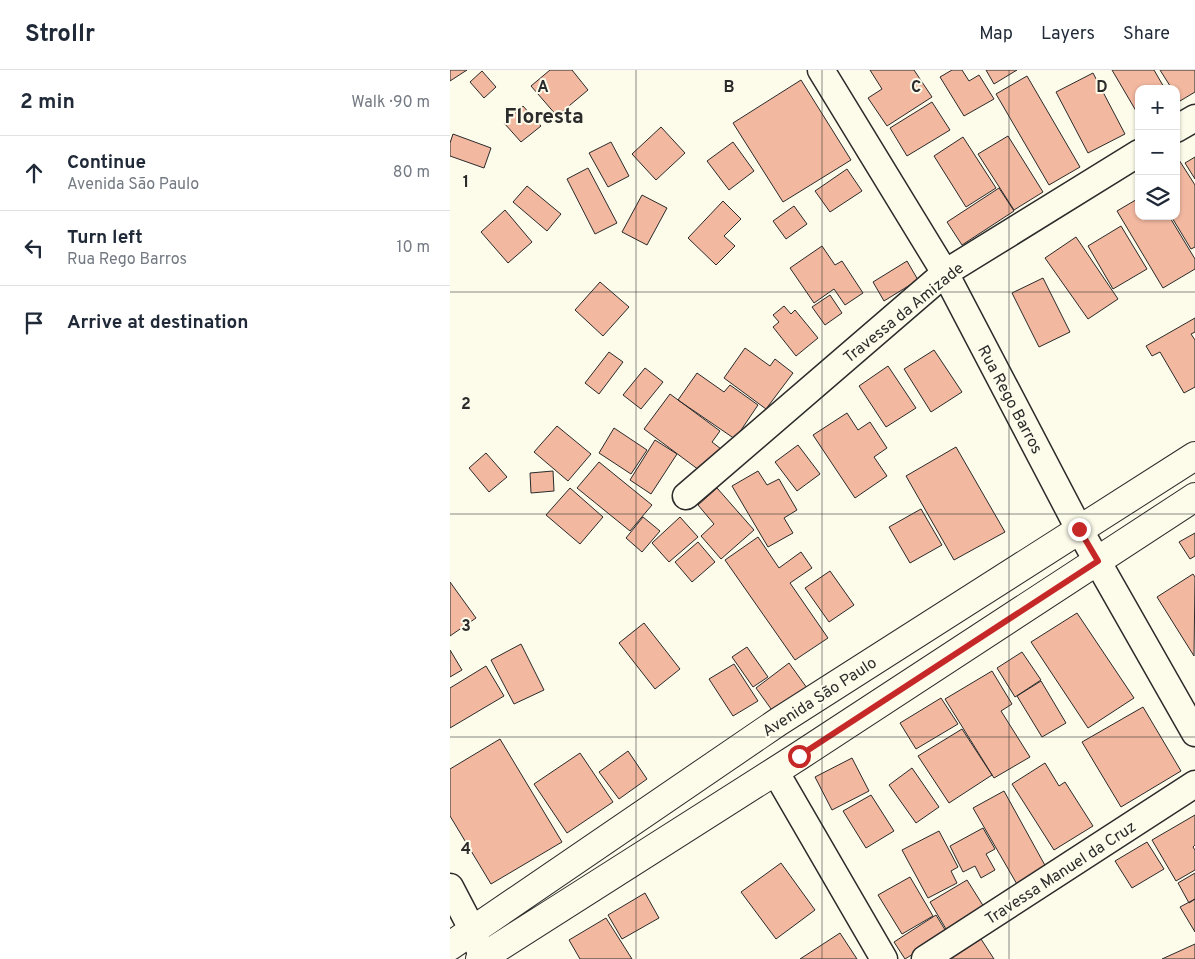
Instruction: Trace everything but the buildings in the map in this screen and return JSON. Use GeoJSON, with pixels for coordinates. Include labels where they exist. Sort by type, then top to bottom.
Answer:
{"type":"FeatureCollection","features":[{"type":"Feature","properties":{"kind":"street","name":"Rua Rego Barros"},"geometry":{"type":"LineString","coordinates":[[821,70],[945,273],[1079,529],[1195,733]]}},
{"type":"Feature","properties":{"kind":"street"},"geometry":{"type":"LineString","coordinates":[[1180,127],[1195,118]]}},
{"type":"Feature","properties":{"kind":"street","name":"Travessa da Amizade"},"geometry":{"type":"LineString","coordinates":[[686,496],[945,273],[1135,155]]}},
{"type":"Feature","properties":{"kind":"street","name":"Avenida São Paulo"},"geometry":{"type":"LineString","coordinates":[[450,946],[778,722],[1195,456]]}},
{"type":"Feature","properties":{"kind":"street"},"geometry":{"type":"LineString","coordinates":[[450,887],[473,932],[482,958],[799,756],[1195,497]]}},
{"type":"Feature","properties":{"kind":"street"},"geometry":{"type":"LineString","coordinates":[[778,722],[799,756]]}},
{"type":"Feature","properties":{"kind":"street"},"geometry":{"type":"LineString","coordinates":[[775,771],[884,959]]}},
{"type":"Feature","properties":{"kind":"street","name":"Travessa Manuel da Cruz"},"geometry":{"type":"LineString","coordinates":[[925,959],[1195,784]]}},
{"type":"Feature","properties":{"kind":"district","name":"Floresta"},"geometry":{"type":"Point","coordinates":[544,116]}},
{"type":"Feature","properties":{"kind":"route"},"geometry":{"type":"LineString","coordinates":[[799,756],[1098,561],[1079,529]]}}]}
